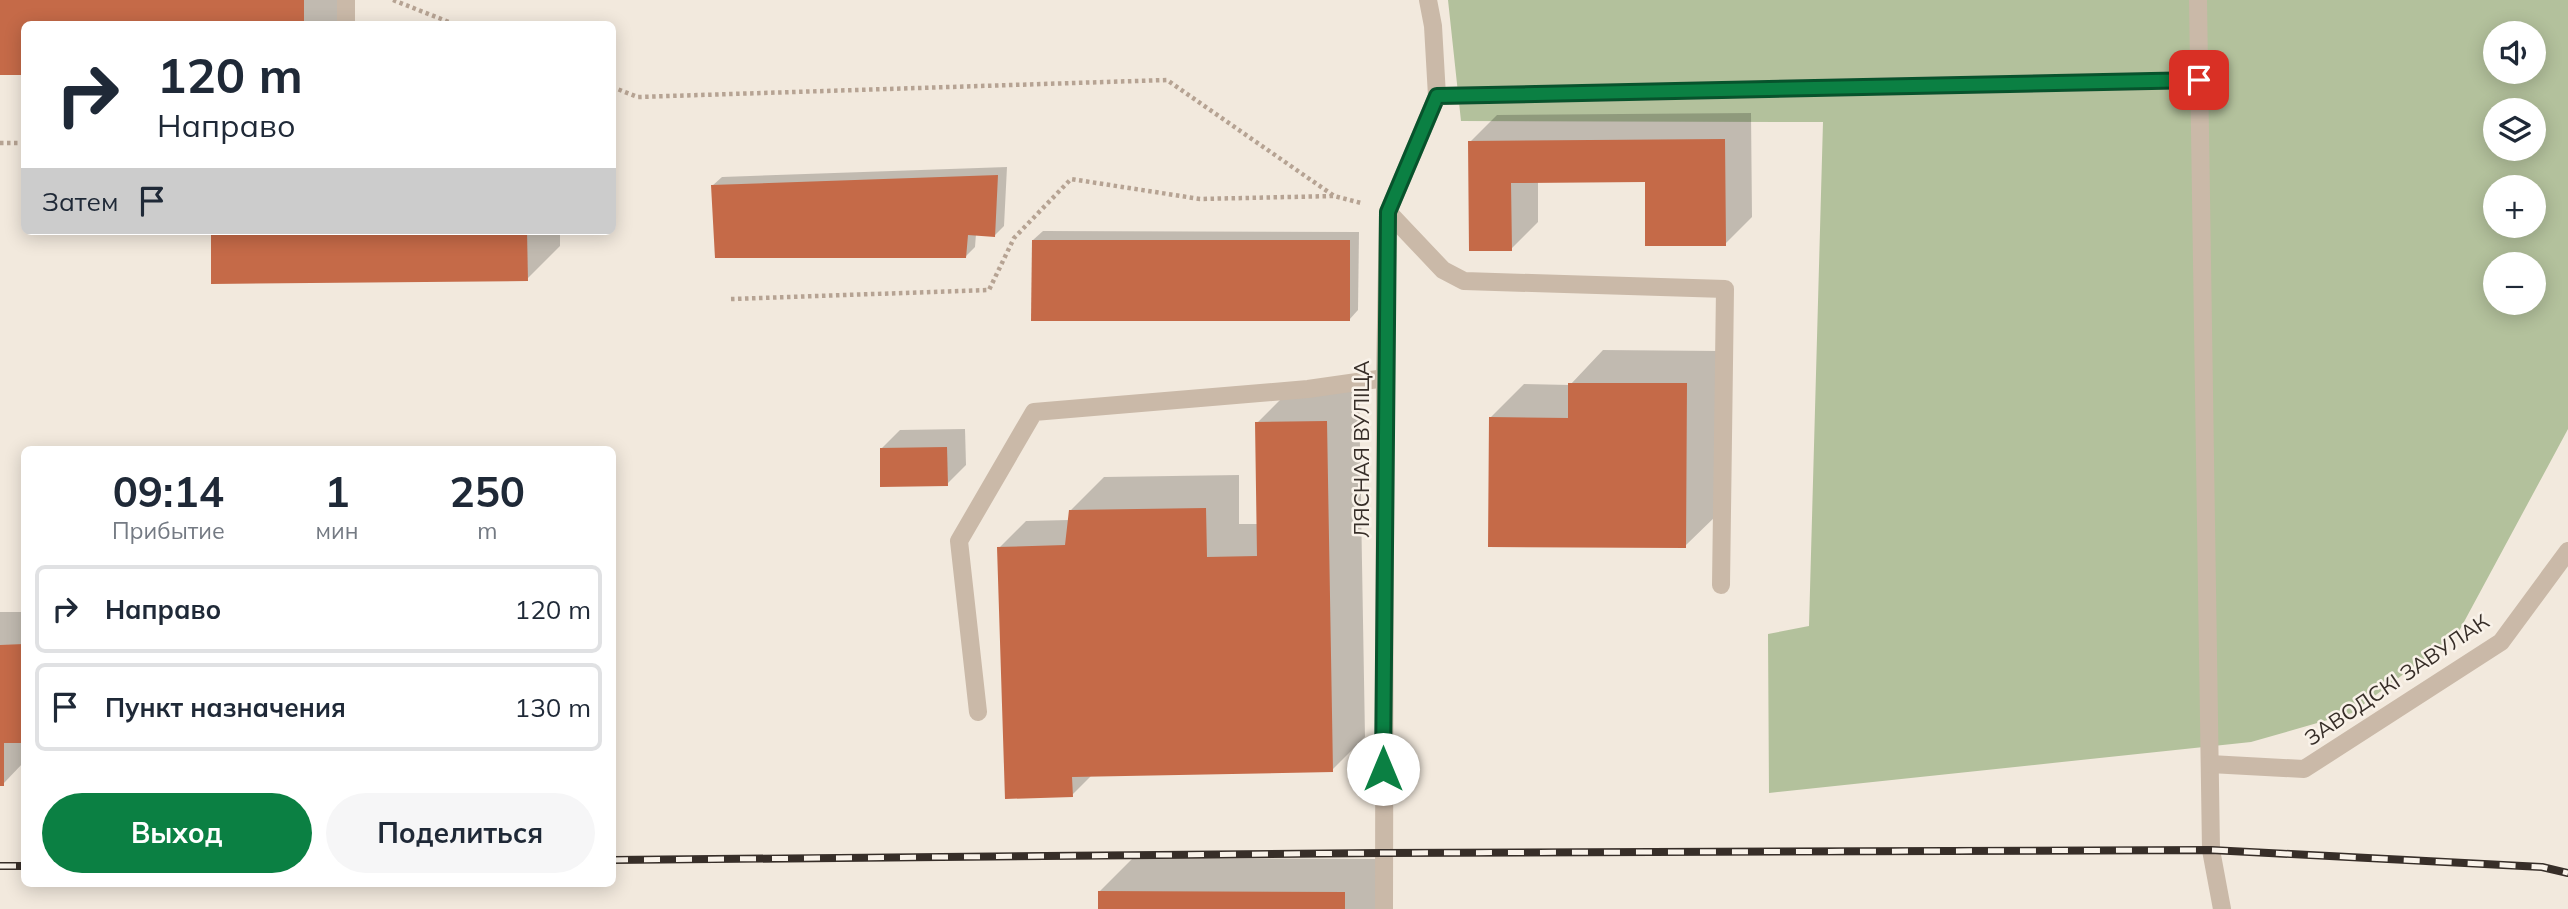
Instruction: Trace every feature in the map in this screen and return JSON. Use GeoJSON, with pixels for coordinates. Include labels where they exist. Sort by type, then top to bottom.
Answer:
{"type":"FeatureCollection","features":[{"type":"Feature","properties":{"kind":"street"},"geometry":{"type":"LineString","coordinates":[[346,0],[346,21]]}},
{"type":"Feature","properties":{"kind":"street","name":"ЛЯСНАЯ ВУЛІЦА"},"geometry":{"type":"LineString","coordinates":[[1384,909],[1388,212],[1437,96],[1433,26],[1428,0]]}},
{"type":"Feature","properties":{"kind":"street"},"geometry":{"type":"LineString","coordinates":[[2198,0],[2211,850],[2222,909]]}},
{"type":"Feature","properties":{"kind":"street"},"geometry":{"type":"LineString","coordinates":[[1437,96],[2199,80]]}},
{"type":"Feature","properties":{"kind":"street"},"geometry":{"type":"LineString","coordinates":[[1388,212],[1443,270],[1464,281],[1725,289],[1721,585]]}},
{"type":"Feature","properties":{"kind":"street"},"geometry":{"type":"LineString","coordinates":[[978,712],[959,541],[1034,412],[1308,389],[1385,378]]}},
{"type":"Feature","properties":{"kind":"street","name":"ЗАВОДСКІ ЗАВУЛАК"},"geometry":{"type":"LineString","coordinates":[[2210,764],[2304,769],[2501,642],[2568,551]]}},
{"type":"Feature","properties":{"kind":"path"},"geometry":{"type":"LineString","coordinates":[[393,0],[446,21]]}},
{"type":"Feature","properties":{"kind":"path"},"geometry":{"type":"LineString","coordinates":[[616,89],[638,97],[1167,80],[1335,196],[1388,212]]}},
{"type":"Feature","properties":{"kind":"path"},"geometry":{"type":"LineString","coordinates":[[0,143],[21,143]]}},
{"type":"Feature","properties":{"kind":"path"},"geometry":{"type":"LineString","coordinates":[[731,299],[989,290],[1014,238],[1071,179],[1200,199],[1335,196]]}},
{"type":"Feature","properties":{"kind":"green space"},"geometry":{"type":"Polygon","coordinates":[[[1448,0],[2568,0],[2568,429],[2458,633],[2352,713],[2251,742],[1769,793],[1768,634],[1809,626],[1823,122],[1461,121],[1448,0]]]}},
{"type":"Feature","properties":{"kind":"building"},"geometry":{"type":"Polygon","coordinates":[[[0,0],[304,0],[304,21],[21,21],[21,75],[0,75],[0,0]]]}},
{"type":"Feature","properties":{"kind":"building"},"geometry":{"type":"Polygon","coordinates":[[[1725,139],[1726,246],[1645,246],[1645,182],[1511,183],[1512,251],[1469,251],[1468,141],[1725,139]]]}},
{"type":"Feature","properties":{"kind":"building"},"geometry":{"type":"Polygon","coordinates":[[[998,175],[995,237],[968,235],[966,258],[715,258],[711,185],[998,175]]]}},
{"type":"Feature","properties":{"kind":"building"},"geometry":{"type":"Polygon","coordinates":[[[211,235],[527,235],[528,281],[211,284],[211,235]]]}},
{"type":"Feature","properties":{"kind":"building"},"geometry":{"type":"Polygon","coordinates":[[[1032,240],[1350,240],[1350,321],[1031,321],[1032,240]]]}},
{"type":"Feature","properties":{"kind":"building"},"geometry":{"type":"Polygon","coordinates":[[[1568,383],[1687,383],[1686,548],[1488,547],[1489,417],[1568,418],[1568,383]]]}},
{"type":"Feature","properties":{"kind":"building"},"geometry":{"type":"Polygon","coordinates":[[[1327,421],[1333,772],[1072,777],[1073,797],[1005,799],[997,547],[1065,545],[1069,510],[1206,508],[1207,557],[1257,556],[1255,422],[1327,421]]]}},
{"type":"Feature","properties":{"kind":"building"},"geometry":{"type":"Polygon","coordinates":[[[947,447],[948,486],[880,487],[880,448],[947,447]]]}},
{"type":"Feature","properties":{"kind":"building"},"geometry":{"type":"Polygon","coordinates":[[[21,644],[21,743],[4,743],[4,786],[0,786],[0,645],[21,644]]]}},
{"type":"Feature","properties":{"kind":"building"},"geometry":{"type":"Polygon","coordinates":[[[1098,891],[1345,892],[1345,909],[1098,909],[1098,891]]]}},
{"type":"Feature","properties":{"kind":"railway"},"geometry":{"type":"LineString","coordinates":[[616,860],[1382,853],[2211,850],[2542,867],[2568,873]]}},
{"type":"Feature","properties":{"kind":"railway"},"geometry":{"type":"LineString","coordinates":[[0,866],[21,866]]}},
{"type":"Feature","properties":{"kind":"route"},"geometry":{"type":"LineString","coordinates":[[1383,769],[1388,212],[1437,96],[2199,80]]}}]}
